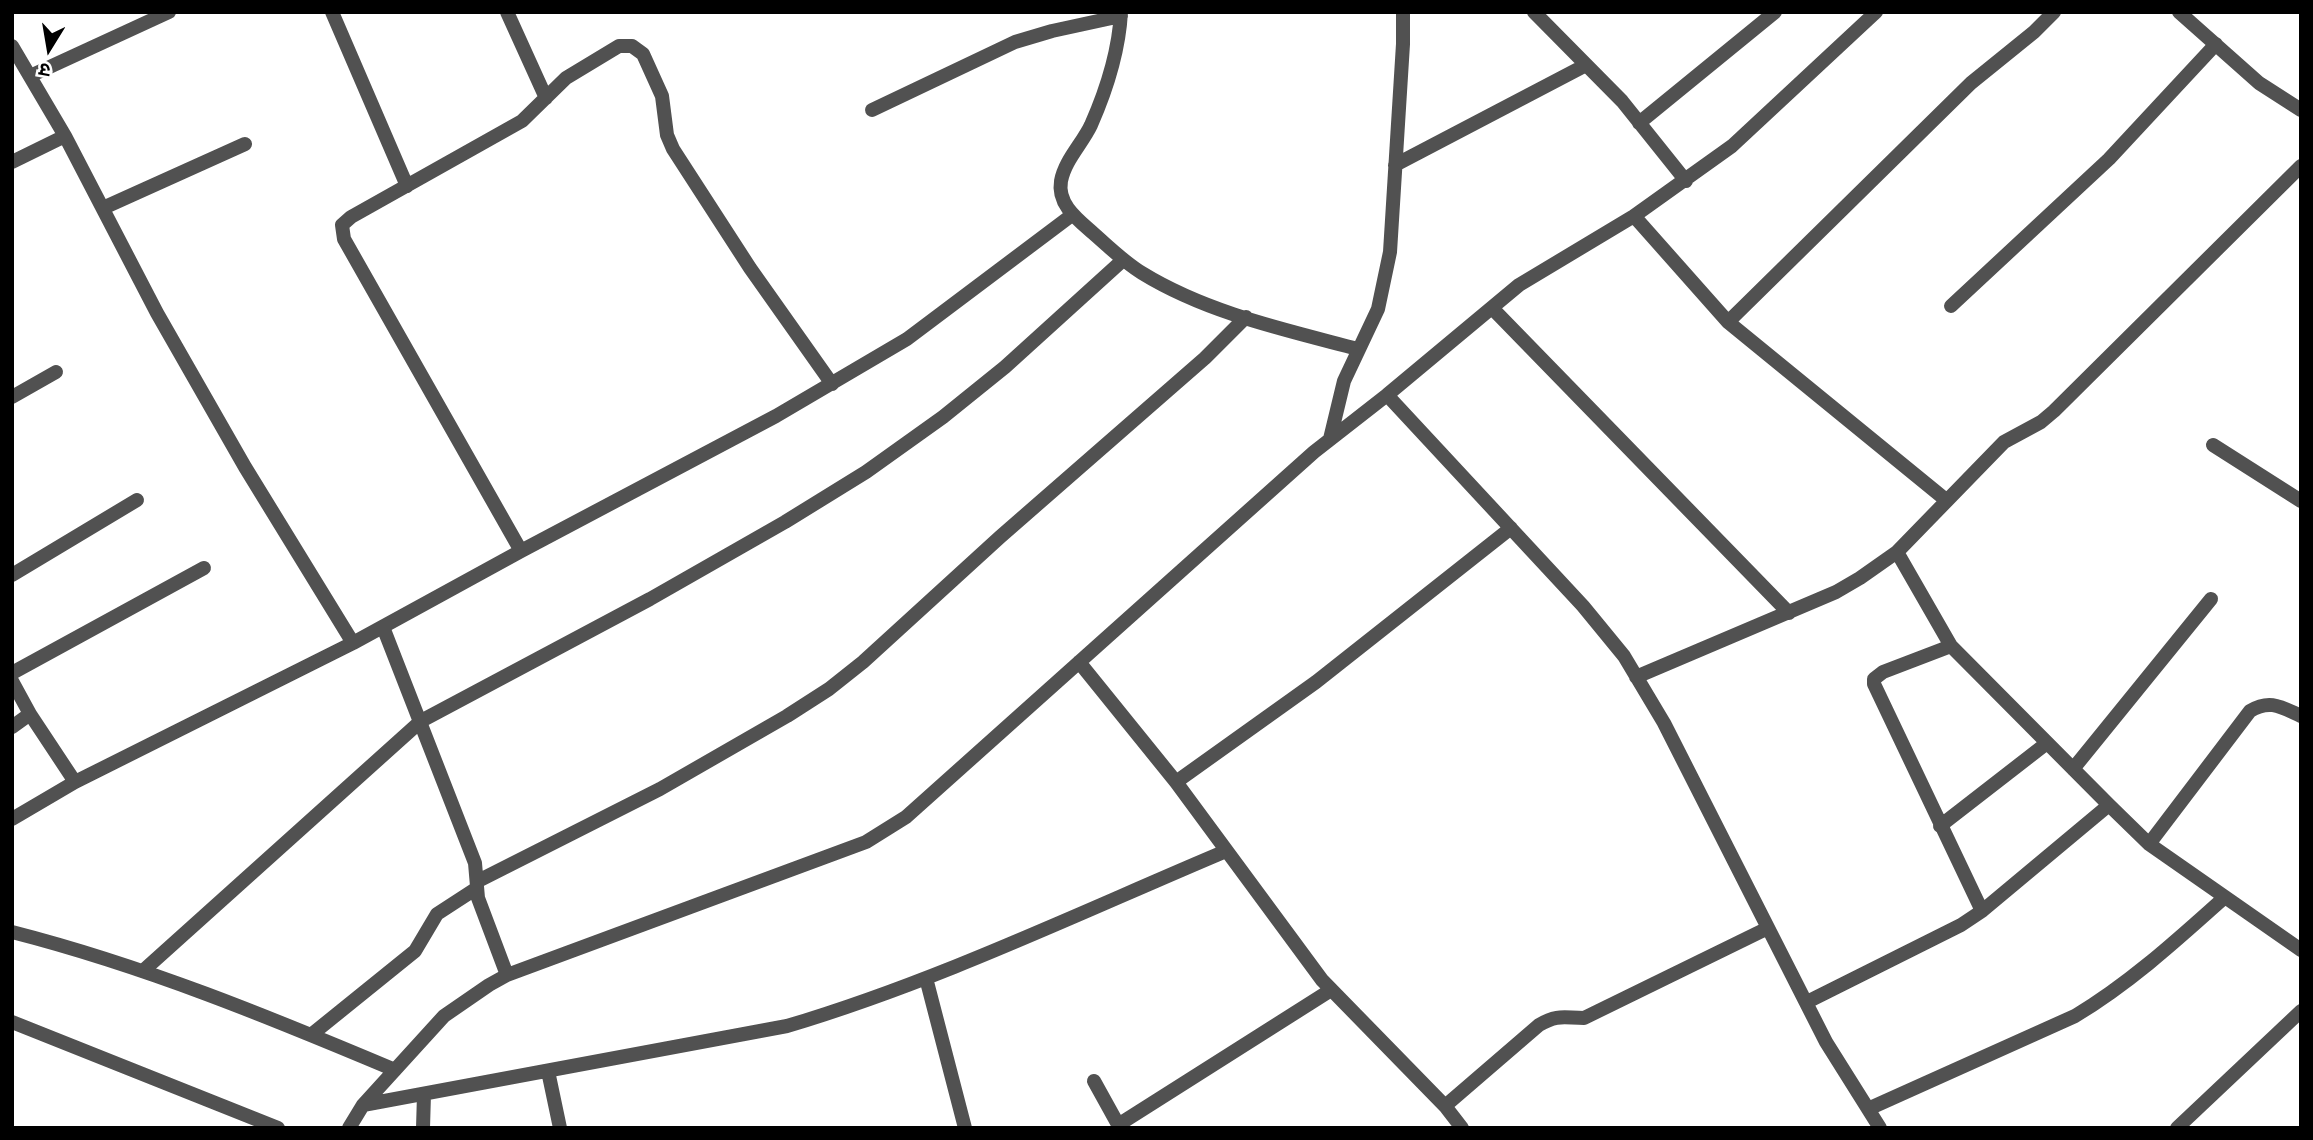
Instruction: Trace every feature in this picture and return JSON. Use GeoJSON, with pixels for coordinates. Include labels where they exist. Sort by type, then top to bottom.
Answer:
{"type":"FeatureCollection","features":[{"type":"Feature","properties":{"kind":"street"},"geometry":{"type":"LineString","coordinates":[[30,76],[169,12]]}},
{"type":"Feature","properties":{"kind":"street"},"geometry":{"type":"LineString","coordinates":[[332,12],[407,186]]}},
{"type":"Feature","properties":{"kind":"street"},"geometry":{"type":"LineString","coordinates":[[507,12],[546,98]]}},
{"type":"Feature","properties":{"kind":"street"},"geometry":{"type":"LineString","coordinates":[[1330,439],[1345,381],[1378,309],[1390,252],[1403,12]]}},
{"type":"Feature","properties":{"kind":"street"},"geometry":{"type":"LineString","coordinates":[[1534,12],[1622,102],[1686,180]]}},
{"type":"Feature","properties":{"kind":"street"},"geometry":{"type":"LineString","coordinates":[[1639,123],[1775,12]]}},
{"type":"Feature","properties":{"kind":"street"},"geometry":{"type":"LineString","coordinates":[[349,1128],[363,1105],[444,1016],[489,985],[507,975],[866,842],[906,817],[1330,439],[1520,285],[1634,216],[1732,146],[1877,12]]}},
{"type":"Feature","properties":{"kind":"street"},"geometry":{"type":"LineString","coordinates":[[1728,323],[1971,83],[2034,32],[2054,12]]}},
{"type":"Feature","properties":{"kind":"street"},"geometry":{"type":"LineString","coordinates":[[2179,12],[2259,83],[2301,110]]}},
{"type":"Feature","properties":{"kind":"street"},"geometry":{"type":"LineString","coordinates":[[872,110],[1015,43],[1121,14],[1108,82],[1090,127],[1063,173],[1061,194],[1072,215],[1123,260],[1166,286],[1204,303],[1246,317],[1358,349]]}},
{"type":"Feature","properties":{"kind":"street"},"geometry":{"type":"LineString","coordinates":[[1951,306],[2109,159],[2216,44]]}},
{"type":"Feature","properties":{"kind":"street"},"geometry":{"type":"LineString","coordinates":[[12,46],[65,136],[157,313],[245,467],[353,643]]}},
{"type":"Feature","properties":{"kind":"street"},"geometry":{"type":"LineString","coordinates":[[521,551],[344,239],[342,225],[346,220],[522,121],[578,69],[619,46],[639,49],[662,96],[667,135],[673,149],[750,268],[832,384]]}},
{"type":"Feature","properties":{"kind":"street"},"geometry":{"type":"LineString","coordinates":[[1395,164],[1586,65]]}},
{"type":"Feature","properties":{"kind":"street"},"geometry":{"type":"LineString","coordinates":[[12,162],[65,136]]}},
{"type":"Feature","properties":{"kind":"street"},"geometry":{"type":"LineString","coordinates":[[103,208],[245,144]]}},
{"type":"Feature","properties":{"kind":"street"},"geometry":{"type":"LineString","coordinates":[[1636,677],[1836,592],[1897,552],[2004,442],[2041,422],[2054,411],[2301,166]]}},
{"type":"Feature","properties":{"kind":"street"},"geometry":{"type":"LineString","coordinates":[[12,819],[75,782],[353,643],[776,416],[907,339],[1072,215]]}},
{"type":"Feature","properties":{"kind":"street"},"geometry":{"type":"LineString","coordinates":[[1634,216],[1728,323],[1945,500]]}},
{"type":"Feature","properties":{"kind":"street"},"geometry":{"type":"LineString","coordinates":[[144,970],[421,722],[650,599],[866,472],[1005,367],[1123,260]]}},
{"type":"Feature","properties":{"kind":"street"},"geometry":{"type":"LineString","coordinates":[[1492,308],[1789,613]]}},
{"type":"Feature","properties":{"kind":"street"},"geometry":{"type":"LineString","coordinates":[[311,1035],[415,951],[437,914],[478,885],[660,789],[788,716],[829,689],[863,662],[1000,537],[1205,358],[1246,317]]}},
{"type":"Feature","properties":{"kind":"street"},"geometry":{"type":"LineString","coordinates":[[12,397],[56,372]]}},
{"type":"Feature","properties":{"kind":"street"},"geometry":{"type":"LineString","coordinates":[[1387,395],[1583,606],[1624,656],[1664,723],[1826,1042],[1880,1128]]}},
{"type":"Feature","properties":{"kind":"street"},"geometry":{"type":"LineString","coordinates":[[2213,445],[2301,501]]}},
{"type":"Feature","properties":{"kind":"street"},"geometry":{"type":"LineString","coordinates":[[12,575],[137,500]]}},
{"type":"Feature","properties":{"kind":"street"},"geometry":{"type":"LineString","coordinates":[[1177,782],[1316,682],[1511,528]]}},
{"type":"Feature","properties":{"kind":"street"},"geometry":{"type":"LineString","coordinates":[[1897,552],[1951,646],[2109,805],[2149,844],[2301,950]]}},
{"type":"Feature","properties":{"kind":"street"},"geometry":{"type":"LineString","coordinates":[[12,673],[204,568]]}},
{"type":"Feature","properties":{"kind":"street"},"geometry":{"type":"LineString","coordinates":[[2073,769],[2211,599]]}},
{"type":"Feature","properties":{"kind":"street"},"geometry":{"type":"LineString","coordinates":[[383,627],[475,863],[480,905],[507,975]]}},
{"type":"Feature","properties":{"kind":"street"},"geometry":{"type":"LineString","coordinates":[[1951,646],[1883,671],[1874,679],[1874,684],[1982,911]]}},
{"type":"Feature","properties":{"kind":"street"},"geometry":{"type":"LineString","coordinates":[[1079,662],[1177,782],[1331,990],[1445,1106],[1462,1128]]}},
{"type":"Feature","properties":{"kind":"street"},"geometry":{"type":"LineString","coordinates":[[12,681],[30,714],[75,782]]}},
{"type":"Feature","properties":{"kind":"street"},"geometry":{"type":"LineString","coordinates":[[2149,844],[2250,711],[2270,704],[2301,716]]}},
{"type":"Feature","properties":{"kind":"street"},"geometry":{"type":"LineString","coordinates":[[12,727],[30,714]]}},
{"type":"Feature","properties":{"kind":"street"},"geometry":{"type":"LineString","coordinates":[[1940,826],[2047,743]]}},
{"type":"Feature","properties":{"kind":"street"},"geometry":{"type":"LineString","coordinates":[[1807,1002],[1961,925],[1982,911],[2109,805]]}},
{"type":"Feature","properties":{"kind":"street"},"geometry":{"type":"LineString","coordinates":[[363,1105],[787,1026],[840,1010],[926,978],[1226,851]]}},
{"type":"Feature","properties":{"kind":"street"},"geometry":{"type":"LineString","coordinates":[[1868,1110],[2085,1010],[2140,971],[2225,897]]}},
{"type":"Feature","properties":{"kind":"street"},"geometry":{"type":"LineString","coordinates":[[1445,1106],[1550,1018],[1584,1018],[1768,928]]}},
{"type":"Feature","properties":{"kind":"street"},"geometry":{"type":"LineString","coordinates":[[12,932],[144,970],[228,1000],[395,1070]]}},
{"type":"Feature","properties":{"kind":"street"},"geometry":{"type":"LineString","coordinates":[[926,978],[965,1128]]}},
{"type":"Feature","properties":{"kind":"street"},"geometry":{"type":"LineString","coordinates":[[1094,1081],[1119,1126],[1331,990]]}},
{"type":"Feature","properties":{"kind":"street"},"geometry":{"type":"LineString","coordinates":[[2176,1128],[2301,1011]]}},
{"type":"Feature","properties":{"kind":"street"},"geometry":{"type":"LineString","coordinates":[[12,1022],[278,1128]]}},
{"type":"Feature","properties":{"kind":"street"},"geometry":{"type":"LineString","coordinates":[[548,1071],[560,1128]]}},
{"type":"Feature","properties":{"kind":"street"},"geometry":{"type":"LineString","coordinates":[[424,1094],[424,1128]]}}]}
